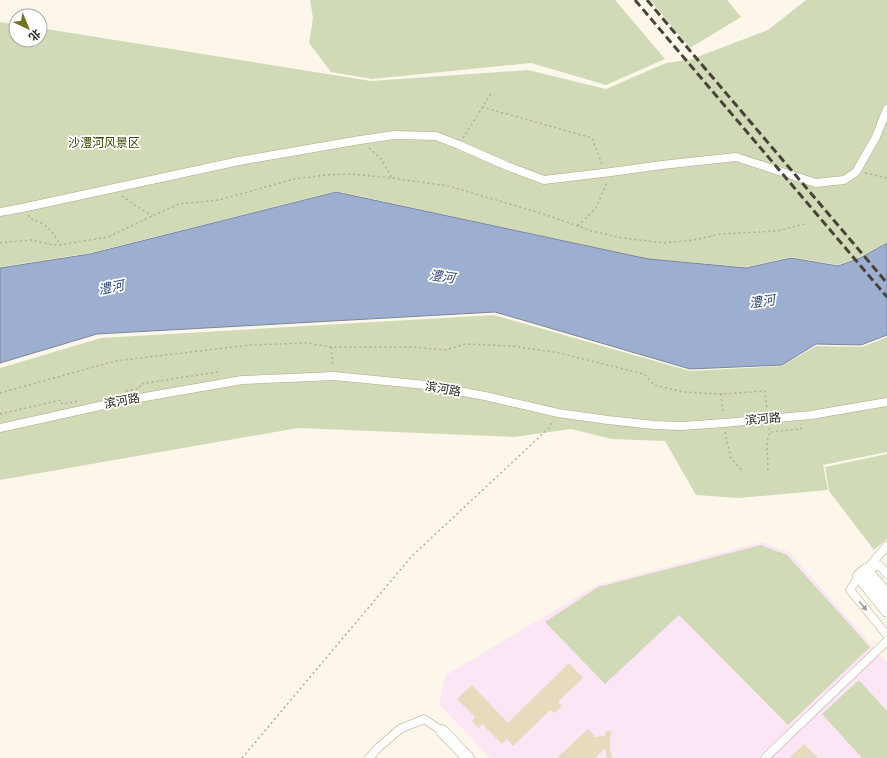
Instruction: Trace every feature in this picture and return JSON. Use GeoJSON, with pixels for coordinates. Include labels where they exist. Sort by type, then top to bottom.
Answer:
{"type":"FeatureCollection","features":[{"type":"Feature","properties":{"kind":"main road"},"geometry":{"type":"LineString","coordinates":[[862,573],[887,595]]}},
{"type":"Feature","properties":{"kind":"main road"},"geometry":{"type":"LineString","coordinates":[[862,573],[887,611]]}},
{"type":"Feature","properties":{"kind":"main road"},"geometry":{"type":"LineString","coordinates":[[442,731],[468,758]]}},
{"type":"Feature","properties":{"kind":"street"},"geometry":{"type":"LineString","coordinates":[[0,212],[239,161],[394,135],[436,136],[544,180],[736,157],[816,183],[844,180],[856,172],[876,137],[887,108]]}},
{"type":"Feature","properties":{"kind":"street","name":"滨河路"},"geometry":{"type":"LineString","coordinates":[[0,428],[122,400],[242,380],[334,376],[426,385],[485,396],[558,413],[654,425],[682,426],[811,415],[887,402]]}},
{"type":"Feature","properties":{"kind":"street"},"geometry":{"type":"LineString","coordinates":[[887,546],[862,573],[850,590],[887,635]]}},
{"type":"Feature","properties":{"kind":"street"},"geometry":{"type":"LineString","coordinates":[[862,573],[879,565],[887,574]]}},
{"type":"Feature","properties":{"kind":"street"},"geometry":{"type":"LineString","coordinates":[[765,758],[887,641]]}},
{"type":"Feature","properties":{"kind":"street"},"geometry":{"type":"LineString","coordinates":[[369,758],[379,746],[400,729],[424,719],[442,731]]}},
{"type":"Feature","properties":{"kind":"path"},"geometry":{"type":"LineString","coordinates":[[459,145],[492,92]]}},
{"type":"Feature","properties":{"kind":"path"},"geometry":{"type":"LineString","coordinates":[[482,107],[592,138],[608,173],[596,208],[578,226]]}},
{"type":"Feature","properties":{"kind":"path"},"geometry":{"type":"LineString","coordinates":[[360,140],[381,159],[392,178]]}},
{"type":"Feature","properties":{"kind":"path"},"geometry":{"type":"LineString","coordinates":[[856,172],[887,178]]}},
{"type":"Feature","properties":{"kind":"path"},"geometry":{"type":"LineString","coordinates":[[0,243],[31,240],[60,245],[108,237],[179,204],[219,200],[294,179],[325,175],[350,174],[449,186],[543,214],[592,231],[622,238],[665,243],[693,240],[721,234],[777,231],[805,224]]}},
{"type":"Feature","properties":{"kind":"path"},"geometry":{"type":"LineString","coordinates":[[113,188],[129,201],[152,216]]}},
{"type":"Feature","properties":{"kind":"path"},"geometry":{"type":"LineString","coordinates":[[22,208],[32,220],[42,223],[54,234],[60,245]]}},
{"type":"Feature","properties":{"kind":"path"},"geometry":{"type":"LineString","coordinates":[[0,392],[115,362],[250,344],[307,343],[331,348],[413,347],[446,350],[465,344],[512,346],[559,353],[644,374],[654,385],[683,392],[720,394],[765,391],[770,432],[767,442],[768,470]]}},
{"type":"Feature","properties":{"kind":"path"},"geometry":{"type":"LineString","coordinates":[[331,348],[334,376]]}},
{"type":"Feature","properties":{"kind":"path"},"geometry":{"type":"LineString","coordinates":[[720,394],[728,448],[732,458],[743,472]]}},
{"type":"Feature","properties":{"kind":"path"},"geometry":{"type":"LineString","coordinates":[[242,758],[412,556],[549,428],[558,413]]}},
{"type":"Feature","properties":{"kind":"path"},"geometry":{"type":"LineString","coordinates":[[770,432],[801,429],[800,416]]}},
{"type":"Feature","properties":{"kind":"shaded area"},"geometry":{"type":"Polygon","coordinates":[[[762,542],[789,552],[887,662],[887,758],[490,758],[439,704],[445,676],[597,585],[762,542]]]}},
{"type":"Feature","properties":{"kind":"green space"},"geometry":{"type":"Polygon","coordinates":[[[310,0],[615,0],[665,59],[606,85],[531,63],[372,79],[331,72],[309,43],[313,18],[310,0]]]}},
{"type":"Feature","properties":{"kind":"green space"},"geometry":{"type":"Polygon","coordinates":[[[650,0],[727,0],[741,17],[690,48],[650,0]]]}},
{"type":"Feature","properties":{"kind":"green space","name":"沙澧河风景区"},"geometry":{"type":"Polygon","coordinates":[[[806,0],[887,0],[887,242],[860,257],[838,265],[791,257],[746,267],[648,259],[336,191],[90,253],[0,267],[0,22],[8,24],[8,48],[48,48],[48,29],[371,81],[528,70],[606,89],[666,63],[692,59],[768,30],[806,0]]]}},
{"type":"Feature","properties":{"kind":"green space"},"geometry":{"type":"Polygon","coordinates":[[[494,315],[690,371],[782,366],[816,346],[862,347],[887,337],[887,452],[823,465],[828,490],[739,498],[696,495],[665,441],[612,439],[571,429],[514,437],[298,428],[0,480],[0,368],[101,338],[494,315]]]}},
{"type":"Feature","properties":{"kind":"green space"},"geometry":{"type":"Polygon","coordinates":[[[887,454],[887,539],[874,550],[829,491],[825,467],[887,454]]]}},
{"type":"Feature","properties":{"kind":"green space"},"geometry":{"type":"Polygon","coordinates":[[[761,545],[787,555],[870,647],[788,725],[679,615],[605,684],[545,622],[598,587],[761,545]]]}},
{"type":"Feature","properties":{"kind":"green space"},"geometry":{"type":"Polygon","coordinates":[[[859,680],[887,711],[887,758],[862,758],[822,714],[859,680]]]}},
{"type":"Feature","properties":{"kind":"water","name":"澧河"},"geometry":{"type":"Polygon","coordinates":[[[336,192],[648,259],[746,268],[791,258],[838,266],[860,258],[887,243],[887,335],[861,345],[816,344],[782,365],[690,369],[495,312],[97,334],[0,363],[0,268],[90,254],[336,192]]]}},
{"type":"Feature","properties":{"kind":"building"},"geometry":{"type":"Polygon","coordinates":[[[569,663],[583,678],[558,702],[562,706],[554,713],[550,710],[513,746],[507,739],[502,744],[482,724],[479,728],[472,721],[475,717],[457,699],[472,685],[508,723],[569,663]]]}},
{"type":"Feature","properties":{"kind":"building"},"geometry":{"type":"Polygon","coordinates":[[[588,729],[595,737],[605,736],[606,731],[612,731],[610,737],[610,748],[612,758],[607,758],[605,748],[595,758],[557,758],[588,729]]]}},
{"type":"Feature","properties":{"kind":"building"},"geometry":{"type":"Polygon","coordinates":[[[804,744],[818,758],[789,758],[804,744]]]}},
{"type":"Feature","properties":{"kind":"railway"},"geometry":{"type":"LineString","coordinates":[[635,0],[887,297]]}},
{"type":"Feature","properties":{"kind":"railway"},"geometry":{"type":"LineString","coordinates":[[647,0],[887,283]]}}]}
